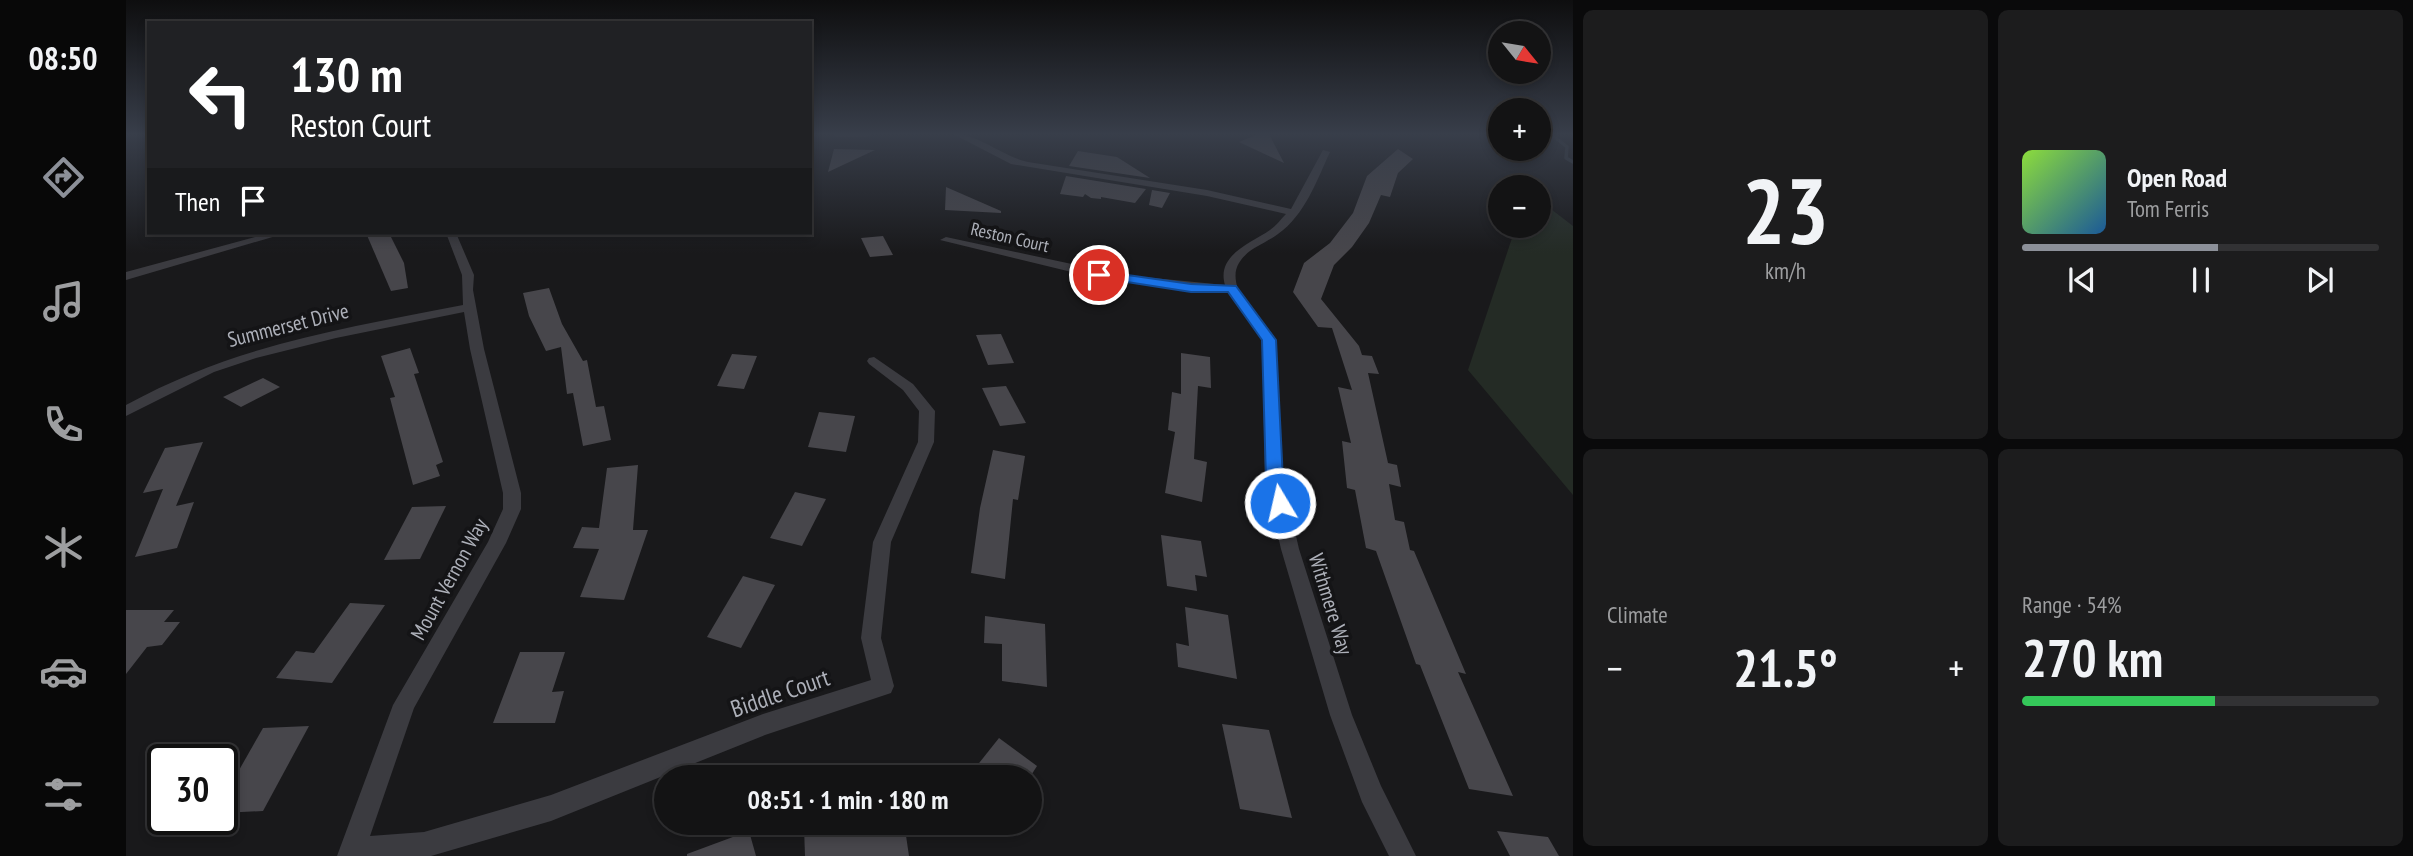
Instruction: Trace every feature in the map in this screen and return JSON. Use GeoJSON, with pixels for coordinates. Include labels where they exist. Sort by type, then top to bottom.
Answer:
{"type":"FeatureCollection","features":[{"type":"Feature","properties":{"kind":"street"},"geometry":{"type":"LineString","coordinates":[[1085,174],[1207,193],[1291,212]]}},
{"type":"Feature","properties":{"kind":"street"},"geometry":{"type":"LineString","coordinates":[[1232,289],[1229,278],[1231,266],[1237,256],[1276,231],[1299,206],[1316,174]]}},
{"type":"Feature","properties":{"kind":"street"},"geometry":{"type":"LineString","coordinates":[[126,276],[274,235]]}},
{"type":"Feature","properties":{"kind":"street","name":"Mount Vernon Way"},"geometry":{"type":"LineString","coordinates":[[351,854],[404,705],[497,543],[512,509],[512,492],[494,426],[470,307],[468,275],[452,235]]}},
{"type":"Feature","properties":{"kind":"street","name":"Reston Court"},"geometry":{"type":"LineString","coordinates":[[946,240],[1099,275],[1191,288],[1232,289]]}},
{"type":"Feature","properties":{"kind":"street","name":"Withmere Way"},"geometry":{"type":"LineString","coordinates":[[1232,289],[1269,340],[1275,480],[1290,549],[1341,715],[1371,793],[1403,856]]}},
{"type":"Feature","properties":{"kind":"street","name":"Summerset Drive"},"geometry":{"type":"LineString","coordinates":[[126,411],[207,369],[272,346],[470,307]]}},
{"type":"Feature","properties":{"kind":"street","name":"Biddle Court"},"geometry":{"type":"LineString","coordinates":[[351,854],[424,845],[551,808],[763,725],[883,686],[871,638],[882,542],[926,442],[927,411],[908,387],[874,361]]}},
{"type":"Feature","properties":{"kind":"shaded area"},"geometry":{"type":"Polygon","coordinates":[[[1551,209],[1573,226],[1573,495],[1468,370],[1512,238],[1551,238],[1551,209]]]}},
{"type":"Feature","properties":{"kind":"building"},"geometry":{"type":"Polygon","coordinates":[[[1123,174],[1144,174],[1150,178],[1123,174]]]}},
{"type":"Feature","properties":{"kind":"building"},"geometry":{"type":"Polygon","coordinates":[[[1398,174],[1390,197],[1381,195],[1369,223],[1352,247],[1334,265],[1321,299],[1359,346],[1362,355],[1372,356],[1379,374],[1368,373],[1388,463],[1397,465],[1401,487],[1389,484],[1395,520],[1404,522],[1410,550],[1414,551],[1466,674],[1458,672],[1513,796],[1469,789],[1420,665],[1416,664],[1376,551],[1366,548],[1355,490],[1347,488],[1342,441],[1351,443],[1338,387],[1352,390],[1332,328],[1318,327],[1293,292],[1304,263],[1330,243],[1353,213],[1367,176],[1398,174]]]}},
{"type":"Feature","properties":{"kind":"building"},"geometry":{"type":"Polygon","coordinates":[[[1066,176],[1146,189],[1135,203],[1101,197],[1091,198],[1085,194],[1083,197],[1060,194],[1066,176]]]}},
{"type":"Feature","properties":{"kind":"building"},"geometry":{"type":"Polygon","coordinates":[[[946,187],[1001,211],[1001,213],[945,210],[946,187]]]}},
{"type":"Feature","properties":{"kind":"building"},"geometry":{"type":"Polygon","coordinates":[[[1152,190],[1170,193],[1162,208],[1149,205],[1152,190]]]}},
{"type":"Feature","properties":{"kind":"building"},"geometry":{"type":"Polygon","coordinates":[[[367,235],[390,235],[404,263],[408,288],[391,291],[367,235]]]}},
{"type":"Feature","properties":{"kind":"building"},"geometry":{"type":"Polygon","coordinates":[[[883,236],[893,255],[870,257],[861,238],[883,236]]]}},
{"type":"Feature","properties":{"kind":"building"},"geometry":{"type":"Polygon","coordinates":[[[549,288],[562,324],[583,361],[587,360],[596,407],[604,406],[611,440],[583,446],[573,393],[567,394],[561,347],[546,351],[529,316],[523,293],[549,288]]]}},
{"type":"Feature","properties":{"kind":"building"},"geometry":{"type":"Polygon","coordinates":[[[1001,334],[1014,363],[988,365],[976,335],[1001,334]]]}},
{"type":"Feature","properties":{"kind":"building"},"geometry":{"type":"Polygon","coordinates":[[[410,348],[419,373],[414,374],[443,462],[436,465],[440,476],[413,485],[390,398],[395,397],[381,356],[410,348]]]}},
{"type":"Feature","properties":{"kind":"building"},"geometry":{"type":"Polygon","coordinates":[[[1181,353],[1210,357],[1211,388],[1198,386],[1194,459],[1207,462],[1202,502],[1165,493],[1175,432],[1168,430],[1172,392],[1181,394],[1181,353]]]}},
{"type":"Feature","properties":{"kind":"building"},"geometry":{"type":"Polygon","coordinates":[[[732,354],[757,356],[744,389],[717,386],[732,354]]]}},
{"type":"Feature","properties":{"kind":"building"},"geometry":{"type":"Polygon","coordinates":[[[263,378],[280,387],[241,407],[223,397],[263,378]]]}},
{"type":"Feature","properties":{"kind":"building"},"geometry":{"type":"Polygon","coordinates":[[[1006,386],[1026,423],[1000,426],[982,388],[1006,386]]]}},
{"type":"Feature","properties":{"kind":"building"},"geometry":{"type":"Polygon","coordinates":[[[819,412],[855,416],[846,452],[808,447],[819,412]]]}},
{"type":"Feature","properties":{"kind":"building"},"geometry":{"type":"Polygon","coordinates":[[[203,442],[176,506],[194,502],[177,548],[135,557],[163,489],[143,493],[165,448],[203,442]]]}},
{"type":"Feature","properties":{"kind":"building"},"geometry":{"type":"Polygon","coordinates":[[[993,450],[1025,456],[1018,500],[1013,499],[1005,579],[971,573],[980,508],[993,450]]]}},
{"type":"Feature","properties":{"kind":"building"},"geometry":{"type":"Polygon","coordinates":[[[638,465],[633,530],[648,530],[624,600],[580,597],[599,549],[573,548],[582,527],[599,528],[607,468],[638,465]]]}},
{"type":"Feature","properties":{"kind":"building"},"geometry":{"type":"Polygon","coordinates":[[[795,492],[826,499],[802,546],[770,538],[795,492]]]}},
{"type":"Feature","properties":{"kind":"building"},"geometry":{"type":"Polygon","coordinates":[[[446,506],[420,559],[384,560],[412,507],[446,506]]]}},
{"type":"Feature","properties":{"kind":"building"},"geometry":{"type":"Polygon","coordinates":[[[1161,535],[1201,541],[1207,577],[1195,575],[1197,591],[1167,586],[1161,535]]]}},
{"type":"Feature","properties":{"kind":"building"},"geometry":{"type":"Polygon","coordinates":[[[743,576],[775,585],[741,648],[707,637],[743,576]]]}},
{"type":"Feature","properties":{"kind":"building"},"geometry":{"type":"Polygon","coordinates":[[[350,603],[385,605],[332,683],[276,678],[296,651],[314,653],[350,603]]]}},
{"type":"Feature","properties":{"kind":"building"},"geometry":{"type":"Polygon","coordinates":[[[1185,607],[1228,615],[1237,679],[1178,667],[1176,643],[1189,646],[1185,607]]]}},
{"type":"Feature","properties":{"kind":"building"},"geometry":{"type":"Polygon","coordinates":[[[126,610],[174,610],[164,622],[180,622],[162,645],[147,647],[126,674],[126,610]]]}},
{"type":"Feature","properties":{"kind":"building"},"geometry":{"type":"Polygon","coordinates":[[[985,616],[1045,624],[1047,687],[1002,681],[1002,644],[984,643],[985,616]]]}},
{"type":"Feature","properties":{"kind":"building"},"geometry":{"type":"Polygon","coordinates":[[[520,652],[565,652],[552,692],[564,691],[555,723],[493,723],[520,652]]]}},
{"type":"Feature","properties":{"kind":"building"},"geometry":{"type":"Polygon","coordinates":[[[1222,724],[1269,730],[1292,818],[1240,809],[1222,724]]]}},
{"type":"Feature","properties":{"kind":"building"},"geometry":{"type":"Polygon","coordinates":[[[309,726],[263,811],[238,812],[238,772],[263,728],[309,726]]]}},
{"type":"Feature","properties":{"kind":"building"},"geometry":{"type":"Polygon","coordinates":[[[999,738],[1036,765],[978,765],[999,738]]]}},
{"type":"Feature","properties":{"kind":"building"},"geometry":{"type":"Polygon","coordinates":[[[1497,831],[1548,837],[1559,856],[1510,856],[1497,831]]]}},
{"type":"Feature","properties":{"kind":"building"},"geometry":{"type":"Polygon","coordinates":[[[738,835],[750,835],[756,856],[687,856],[738,835]]]}},
{"type":"Feature","properties":{"kind":"building"},"geometry":{"type":"Polygon","coordinates":[[[804,835],[906,835],[909,856],[805,856],[804,835]]]}},
{"type":"Feature","properties":{"kind":"route"},"geometry":{"type":"LineString","coordinates":[[1099,275],[1191,288],[1232,289],[1269,340],[1275,480],[1280,503]]}}]}
